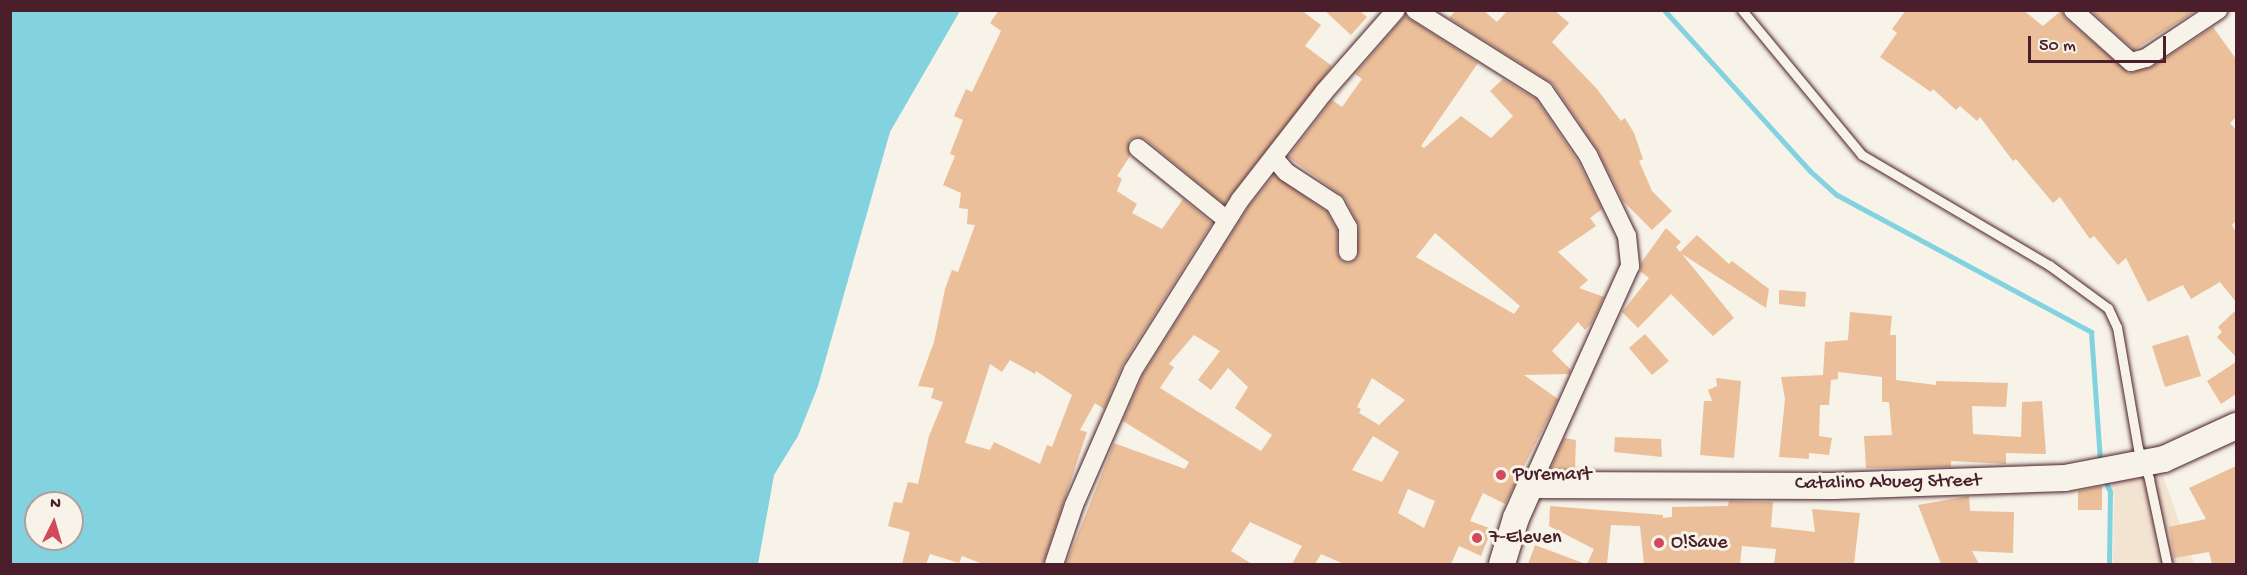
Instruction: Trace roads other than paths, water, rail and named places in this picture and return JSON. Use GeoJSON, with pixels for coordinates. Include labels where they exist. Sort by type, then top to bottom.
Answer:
{"type":"FeatureCollection","features":[{"type":"Feature","properties":{"kind":"street"},"geometry":{"type":"LineString","coordinates":[[1054,564],[1074,505],[1133,370],[1227,220],[1324,92],[1396,10]]}},
{"type":"Feature","properties":{"kind":"street"},"geometry":{"type":"LineString","coordinates":[[1415,10],[1544,91],[1588,155],[1628,236],[1630,266],[1531,485],[1502,564]]}},
{"type":"Feature","properties":{"kind":"street"},"geometry":{"type":"LineString","coordinates":[[2073,10],[2131,62],[2146,58],[2218,10]]}},
{"type":"Feature","properties":{"kind":"street"},"geometry":{"type":"LineString","coordinates":[[1138,148],[1227,220]]}},
{"type":"Feature","properties":{"kind":"street"},"geometry":{"type":"LineString","coordinates":[[1274,158],[1286,172],[1335,204],[1348,227],[1348,252]]}},
{"type":"Feature","properties":{"kind":"street","name":"Catalino Abueg Street"},"geometry":{"type":"LineString","coordinates":[[1531,485],[1833,486],[2065,478],[2144,465],[2206,442],[2236,426]]}},
{"type":"Feature","properties":{"kind":"lane"},"geometry":{"type":"LineString","coordinates":[[1742,10],[1862,155],[2049,265],[2108,308],[2117,327],[2144,465],[2167,564]]}},
{"type":"Feature","properties":{"kind":"water"},"geometry":{"type":"Polygon","coordinates":[[[10,11],[960,11],[890,132],[818,386],[798,436],[774,475],[758,564],[11,564],[10,11]]]}},
{"type":"Feature","properties":{"kind":"waterway"},"geometry":{"type":"LineString","coordinates":[[1664,10],[1810,171],[1837,195],[2091,332],[2100,462]]}},
{"type":"Feature","properties":{"kind":"waterway"},"geometry":{"type":"LineString","coordinates":[[2106,482],[2110,492],[2109,564]]}},
{"type":"Feature","properties":{"kind":"place","name":"Puremart"},"geometry":{"type":"Point","coordinates":[1501,475]}},
{"type":"Feature","properties":{"kind":"place","name":"7-Eleven"},"geometry":{"type":"Point","coordinates":[1477,538]}},
{"type":"Feature","properties":{"kind":"place","name":"O!Save"},"geometry":{"type":"Point","coordinates":[1659,543]}}]}
